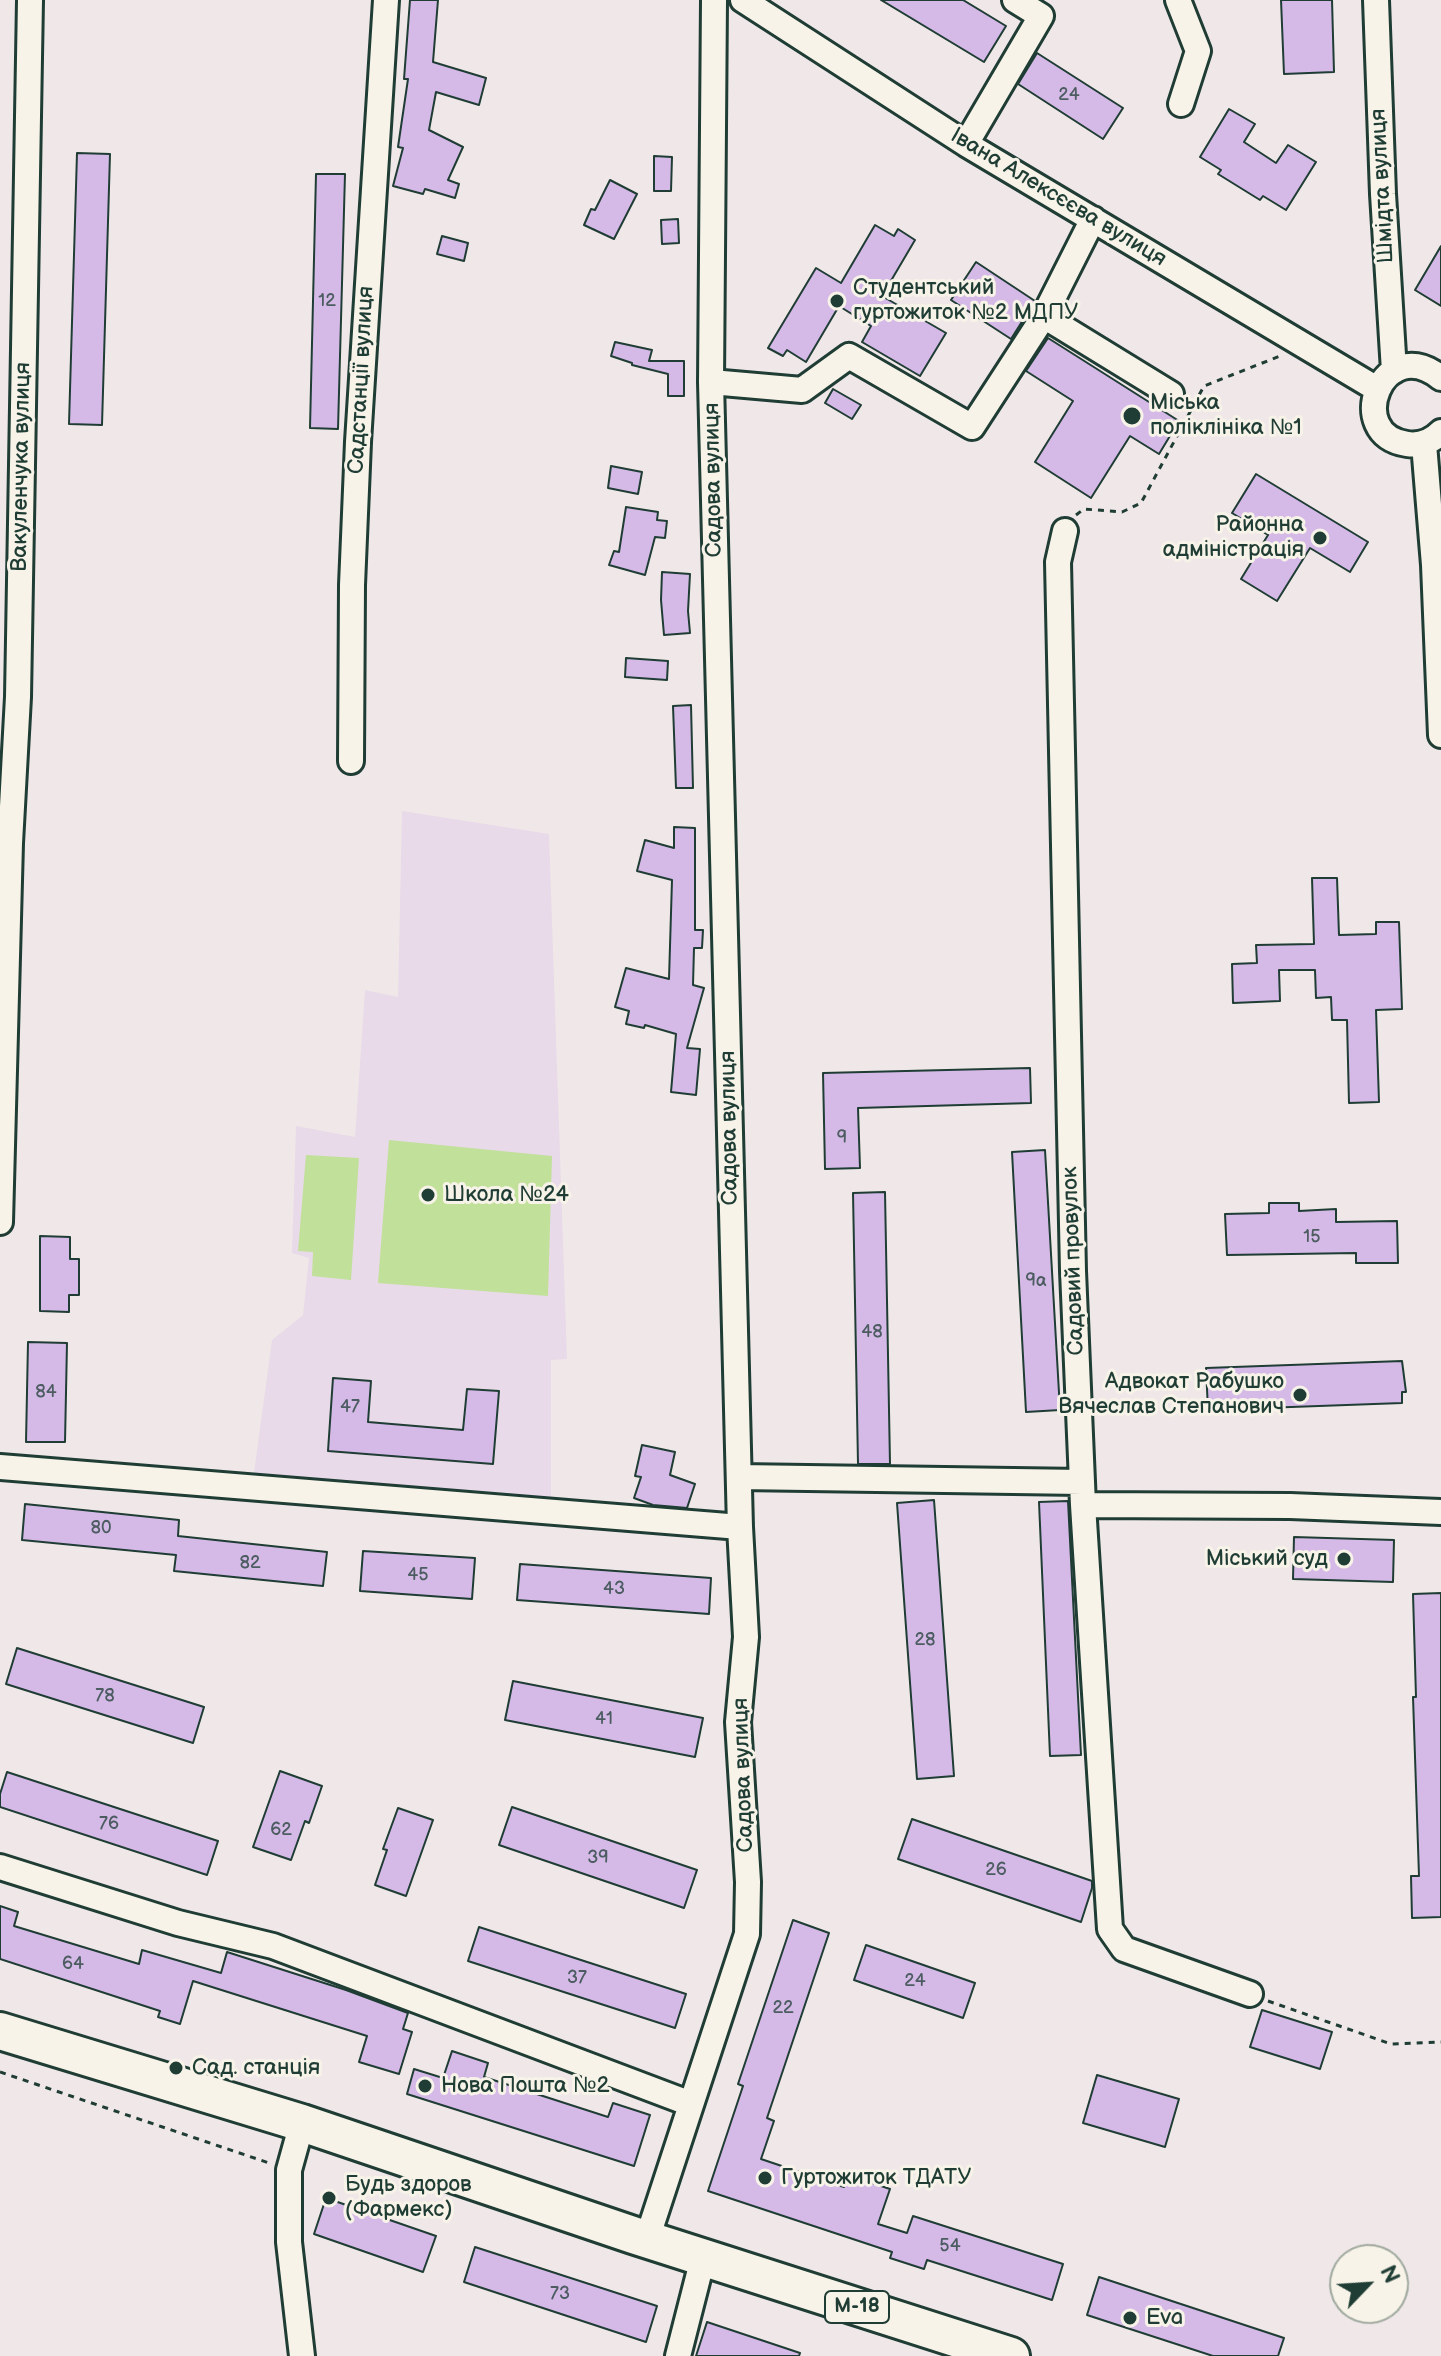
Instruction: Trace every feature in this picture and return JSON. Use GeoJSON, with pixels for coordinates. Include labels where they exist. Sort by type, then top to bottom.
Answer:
{"type":"FeatureCollection","features":[{"type":"Feature","properties":{"kind":"highway","name":"М-18"},"geometry":{"type":"LineString","coordinates":[[0,2031],[302,2123],[703,2258],[1011,2356]]}},
{"type":"Feature","properties":{"kind":"street","name":"Вакуленчука вулиця"},"geometry":{"type":"LineString","coordinates":[[0,1222],[10,843],[9,697],[30,0]]}},
{"type":"Feature","properties":{"kind":"street","name":"Садстанції вулиця"},"geometry":{"type":"LineString","coordinates":[[351,761],[352,585],[358,442],[386,0]]}},
{"type":"Feature","properties":{"kind":"street","name":"Садова вулиця"},"geometry":{"type":"LineString","coordinates":[[647,2239],[747,1934],[748,1882],[738,1722],[746,1637],[740,1527],[711,382],[714,0]]}},
{"type":"Feature","properties":{"kind":"street","name":"Івана Алексєєва вулиця"},"geometry":{"type":"LineString","coordinates":[[743,0],[966,144],[1377,389]]}},
{"type":"Feature","properties":{"kind":"street"},"geometry":{"type":"LineString","coordinates":[[966,144],[1041,16],[1015,0]]}},
{"type":"Feature","properties":{"kind":"street"},"geometry":{"type":"LineString","coordinates":[[1178,0],[1198,51],[1181,104]]}},
{"type":"Feature","properties":{"kind":"street","name":"Шмідта вулиця"},"geometry":{"type":"LineString","coordinates":[[1376,0],[1383,194],[1394,371]]}},
{"type":"Feature","properties":{"kind":"street"},"geometry":{"type":"LineString","coordinates":[[711,382],[802,390],[849,356],[972,427],[1044,316],[1093,219]]}},
{"type":"Feature","properties":{"kind":"street"},"geometry":{"type":"LineString","coordinates":[[1044,316],[1171,394]]}},
{"type":"Feature","properties":{"kind":"street"},"geometry":{"type":"LineString","coordinates":[[1441,378],[1419,367],[1394,371],[1377,389],[1374,402],[1374,414],[1379,426],[1399,442],[1411,445],[1432,438],[1441,735]]}},
{"type":"Feature","properties":{"kind":"street","name":"Садовий провулок"},"geometry":{"type":"LineString","coordinates":[[1065,531],[1058,562],[1073,1271],[1082,1494],[1110,1929],[1124,1949],[1250,1994]]}},
{"type":"Feature","properties":{"kind":"street"},"geometry":{"type":"LineString","coordinates":[[0,1467],[740,1527]]}},
{"type":"Feature","properties":{"kind":"street"},"geometry":{"type":"LineString","coordinates":[[739,1477],[1441,1512]]}},
{"type":"Feature","properties":{"kind":"street"},"geometry":{"type":"LineString","coordinates":[[0,1867],[178,1923],[273,1946],[691,2104]]}},
{"type":"Feature","properties":{"kind":"street"},"geometry":{"type":"LineString","coordinates":[[302,2123],[289,2170],[289,2242],[302,2356]]}},
{"type":"Feature","properties":{"kind":"street"},"geometry":{"type":"LineString","coordinates":[[678,2356],[703,2258]]}},
{"type":"Feature","properties":{"kind":"path"},"geometry":{"type":"LineString","coordinates":[[1065,531],[1074,516],[1084,509],[1122,512],[1141,503],[1204,386],[1305,347]]}},
{"type":"Feature","properties":{"kind":"path"},"geometry":{"type":"LineString","coordinates":[[1250,1994],[1391,2044],[1441,2042]]}},
{"type":"Feature","properties":{"kind":"path"},"geometry":{"type":"LineString","coordinates":[[0,2072],[289,2170]]}},
{"type":"Feature","properties":{"kind":"shaded area","name":"Школа №24"},"geometry":{"type":"Polygon","coordinates":[[[402,811],[549,834],[567,1359],[551,1360],[551,1504],[253,1480],[272,1340],[303,1315],[309,1258],[292,1253],[296,1126],[355,1137],[365,990],[398,997],[402,811]]]}},
{"type":"Feature","properties":{"kind":"green space"},"geometry":{"type":"Polygon","coordinates":[[[389,1140],[552,1156],[548,1296],[378,1283],[389,1140]]]}},
{"type":"Feature","properties":{"kind":"green space"},"geometry":{"type":"Polygon","coordinates":[[[306,1155],[359,1158],[351,1280],[312,1276],[313,1252],[298,1251],[306,1155]]]}},
{"type":"Feature","properties":{"kind":"building"},"geometry":{"type":"Polygon","coordinates":[[[410,0],[438,0],[433,62],[486,78],[479,105],[436,92],[429,130],[463,147],[448,180],[459,184],[455,198],[425,189],[423,194],[393,186],[403,148],[398,147],[408,79],[404,79],[410,0]]]}},
{"type":"Feature","properties":{"kind":"building"},"geometry":{"type":"Polygon","coordinates":[[[881,0],[963,0],[1006,26],[984,62],[881,0]]]}},
{"type":"Feature","properties":{"kind":"building"},"geometry":{"type":"Polygon","coordinates":[[[1281,0],[1332,0],[1334,72],[1284,74],[1281,0]]]}},
{"type":"Feature","properties":{"kind":"building"},"geometry":{"type":"Polygon","coordinates":[[[1037,53],[1123,108],[1103,139],[1018,84],[1037,53]]]}},
{"type":"Feature","properties":{"kind":"building"},"geometry":{"type":"Polygon","coordinates":[[[1229,109],[1255,124],[1244,142],[1276,163],[1288,145],[1316,162],[1286,210],[1263,196],[1260,200],[1218,174],[1221,170],[1200,157],[1229,109]]]}},
{"type":"Feature","properties":{"kind":"building"},"geometry":{"type":"Polygon","coordinates":[[[77,153],[110,154],[102,425],[69,424],[77,153]]]}},
{"type":"Feature","properties":{"kind":"building"},"geometry":{"type":"Polygon","coordinates":[[[654,156],[672,157],[671,191],[654,191],[654,156]]]}},
{"type":"Feature","properties":{"kind":"building"},"geometry":{"type":"Polygon","coordinates":[[[316,174],[345,174],[338,429],[310,428],[316,174]]]}},
{"type":"Feature","properties":{"kind":"building"},"geometry":{"type":"Polygon","coordinates":[[[610,180],[637,194],[614,239],[584,225],[610,180]]]}},
{"type":"Feature","properties":{"kind":"building"},"geometry":{"type":"Polygon","coordinates":[[[678,219],[679,243],[662,244],[661,220],[678,219]]]}},
{"type":"Feature","properties":{"kind":"building","name":"Студентський гуртожиток №2 МДПУ"},"geometry":{"type":"Polygon","coordinates":[[[875,225],[894,236],[898,229],[915,240],[882,296],[946,333],[920,376],[862,342],[871,326],[839,306],[806,362],[787,350],[783,356],[768,348],[816,268],[841,283],[875,225]]]}},
{"type":"Feature","properties":{"kind":"building"},"geometry":{"type":"Polygon","coordinates":[[[442,236],[468,243],[464,261],[437,254],[442,236]]]}},
{"type":"Feature","properties":{"kind":"building"},"geometry":{"type":"Polygon","coordinates":[[[1441,246],[1441,306],[1415,290],[1441,246]]]}},
{"type":"Feature","properties":{"kind":"building"},"geometry":{"type":"Polygon","coordinates":[[[976,262],[1035,301],[1011,339],[951,300],[976,262]]]}},
{"type":"Feature","properties":{"kind":"building","name":"Міська поліклініка №1"},"geometry":{"type":"Polygon","coordinates":[[[1048,338],[1179,421],[1159,454],[1130,436],[1091,498],[1035,462],[1073,401],[1026,371],[1048,338]]]}},
{"type":"Feature","properties":{"kind":"building"},"geometry":{"type":"Polygon","coordinates":[[[615,342],[652,350],[649,361],[684,361],[684,396],[668,396],[668,374],[611,356],[615,342]]]}},
{"type":"Feature","properties":{"kind":"building"},"geometry":{"type":"Polygon","coordinates":[[[833,389],[861,405],[852,419],[825,403],[833,389]]]}},
{"type":"Feature","properties":{"kind":"building"},"geometry":{"type":"Polygon","coordinates":[[[611,466],[642,472],[638,494],[608,488],[611,466]]]}},
{"type":"Feature","properties":{"kind":"building","name":"Районна адміністрація"},"geometry":{"type":"Polygon","coordinates":[[[1256,474],[1368,542],[1350,572],[1310,548],[1277,601],[1241,579],[1268,535],[1232,513],[1256,474]]]}},
{"type":"Feature","properties":{"kind":"building"},"geometry":{"type":"Polygon","coordinates":[[[626,507],[658,512],[657,520],[667,521],[665,538],[655,537],[645,575],[609,565],[614,551],[619,552],[626,507]]]}},
{"type":"Feature","properties":{"kind":"building"},"geometry":{"type":"Polygon","coordinates":[[[662,572],[690,574],[690,633],[664,635],[662,572]]]}},
{"type":"Feature","properties":{"kind":"building"},"geometry":{"type":"Polygon","coordinates":[[[626,658],[668,661],[667,680],[625,677],[626,658]]]}},
{"type":"Feature","properties":{"kind":"building"},"geometry":{"type":"Polygon","coordinates":[[[691,705],[693,788],[676,788],[673,706],[691,705]]]}},
{"type":"Feature","properties":{"kind":"building"},"geometry":{"type":"Polygon","coordinates":[[[674,827],[695,828],[695,930],[703,930],[702,948],[694,948],[693,985],[704,988],[687,1048],[700,1049],[696,1095],[671,1092],[676,1034],[645,1025],[644,1028],[626,1024],[629,1011],[615,1007],[626,968],[669,979],[672,880],[637,871],[645,840],[674,848],[674,827]]]}},
{"type":"Feature","properties":{"kind":"building"},"geometry":{"type":"Polygon","coordinates":[[[1312,878],[1337,878],[1339,935],[1376,934],[1376,922],[1399,922],[1402,1009],[1376,1010],[1379,1102],[1349,1103],[1347,1020],[1332,1020],[1331,997],[1316,998],[1315,970],[1279,970],[1280,1001],[1233,1003],[1232,964],[1257,963],[1256,945],[1314,944],[1312,878]]]}},
{"type":"Feature","properties":{"kind":"building"},"geometry":{"type":"Polygon","coordinates":[[[1030,1068],[1031,1103],[858,1108],[860,1168],[825,1169],[823,1073],[1030,1068]]]}},
{"type":"Feature","properties":{"kind":"building"},"geometry":{"type":"Polygon","coordinates":[[[1045,1150],[1060,1410],[1026,1412],[1012,1152],[1045,1150]]]}},
{"type":"Feature","properties":{"kind":"building"},"geometry":{"type":"Polygon","coordinates":[[[885,1192],[890,1464],[858,1464],[853,1193],[885,1192]]]}},
{"type":"Feature","properties":{"kind":"building"},"geometry":{"type":"Polygon","coordinates":[[[1269,1203],[1299,1203],[1299,1211],[1336,1209],[1336,1222],[1397,1221],[1398,1263],[1356,1263],[1356,1253],[1227,1255],[1225,1214],[1269,1213],[1269,1203]]]}},
{"type":"Feature","properties":{"kind":"building"},"geometry":{"type":"Polygon","coordinates":[[[40,1236],[70,1237],[70,1259],[79,1259],[79,1295],[69,1295],[69,1312],[40,1311],[40,1236]]]}},
{"type":"Feature","properties":{"kind":"building"},"geometry":{"type":"Polygon","coordinates":[[[28,1342],[67,1343],[65,1442],[26,1442],[28,1342]]]}},
{"type":"Feature","properties":{"kind":"building"},"geometry":{"type":"Polygon","coordinates":[[[1402,1361],[1406,1392],[1402,1392],[1402,1403],[1208,1410],[1206,1368],[1402,1361]]]}},
{"type":"Feature","properties":{"kind":"building"},"geometry":{"type":"Polygon","coordinates":[[[333,1378],[371,1381],[368,1422],[463,1430],[467,1389],[499,1391],[493,1464],[328,1451],[333,1378]]]}},
{"type":"Feature","properties":{"kind":"building"},"geometry":{"type":"Polygon","coordinates":[[[642,1445],[675,1452],[670,1475],[695,1484],[687,1508],[653,1505],[634,1498],[641,1477],[635,1476],[642,1445]]]}},
{"type":"Feature","properties":{"kind":"building"},"geometry":{"type":"Polygon","coordinates":[[[934,1500],[954,1776],[917,1779],[897,1503],[934,1500]]]}},
{"type":"Feature","properties":{"kind":"building"},"geometry":{"type":"Polygon","coordinates":[[[1068,1501],[1081,1755],[1050,1756],[1039,1502],[1068,1501]]]}},
{"type":"Feature","properties":{"kind":"building"},"geometry":{"type":"Polygon","coordinates":[[[25,1504],[179,1520],[178,1536],[327,1552],[323,1586],[174,1571],[176,1555],[22,1540],[25,1504]]]}},
{"type":"Feature","properties":{"kind":"building","name":"Міський суд"},"geometry":{"type":"Polygon","coordinates":[[[1294,1537],[1394,1540],[1393,1582],[1293,1579],[1294,1537]]]}},
{"type":"Feature","properties":{"kind":"building"},"geometry":{"type":"Polygon","coordinates":[[[363,1551],[475,1558],[472,1599],[360,1591],[363,1551]]]}},
{"type":"Feature","properties":{"kind":"building"},"geometry":{"type":"Polygon","coordinates":[[[520,1564],[711,1578],[709,1614],[517,1600],[520,1564]]]}},
{"type":"Feature","properties":{"kind":"building"},"geometry":{"type":"Polygon","coordinates":[[[1441,1593],[1441,1917],[1412,1918],[1411,1876],[1419,1876],[1413,1594],[1441,1593]]]}},
{"type":"Feature","properties":{"kind":"building"},"geometry":{"type":"Polygon","coordinates":[[[17,1648],[204,1707],[193,1743],[6,1684],[17,1648]]]}},
{"type":"Feature","properties":{"kind":"building"},"geometry":{"type":"Polygon","coordinates":[[[513,1681],[703,1718],[695,1757],[505,1720],[513,1681]]]}},
{"type":"Feature","properties":{"kind":"building"},"geometry":{"type":"Polygon","coordinates":[[[280,1771],[322,1786],[291,1860],[253,1847],[280,1771]]]}},
{"type":"Feature","properties":{"kind":"building"},"geometry":{"type":"Polygon","coordinates":[[[7,1772],[218,1841],[207,1875],[0,1807],[0,1794],[7,1772]]]}},
{"type":"Feature","properties":{"kind":"building"},"geometry":{"type":"Polygon","coordinates":[[[512,1807],[697,1870],[684,1908],[499,1845],[512,1807]]]}},
{"type":"Feature","properties":{"kind":"building"},"geometry":{"type":"Polygon","coordinates":[[[398,1808],[433,1820],[406,1896],[375,1885],[387,1850],[383,1849],[398,1808]]]}},
{"type":"Feature","properties":{"kind":"building"},"geometry":{"type":"Polygon","coordinates":[[[912,1819],[1092,1881],[1081,1922],[898,1859],[912,1819]]]}},
{"type":"Feature","properties":{"kind":"building"},"geometry":{"type":"Polygon","coordinates":[[[0,1906],[18,1912],[14,1926],[139,1964],[142,1950],[221,1973],[227,1952],[408,2013],[403,2029],[412,2032],[399,2074],[359,2062],[367,2036],[193,1981],[180,2024],[158,2017],[160,2011],[0,1959],[0,1906]]]}},
{"type":"Feature","properties":{"kind":"building"},"geometry":{"type":"Polygon","coordinates":[[[793,1920],[829,1933],[767,2118],[774,2121],[761,2159],[844,2187],[848,2175],[890,2189],[878,2224],[907,2233],[913,2216],[1063,2264],[1052,2300],[927,2260],[924,2269],[890,2258],[892,2252],[708,2191],[743,2086],[738,2084],[793,1920]]]}},
{"type":"Feature","properties":{"kind":"building"},"geometry":{"type":"Polygon","coordinates":[[[479,1927],[686,1994],[675,2028],[468,1961],[479,1927]]]}},
{"type":"Feature","properties":{"kind":"building"},"geometry":{"type":"Polygon","coordinates":[[[866,1945],[975,1983],[963,2018],[854,1980],[866,1945]]]}},
{"type":"Feature","properties":{"kind":"building"},"geometry":{"type":"Polygon","coordinates":[[[1262,2010],[1332,2032],[1320,2069],[1250,2047],[1262,2010]]]}},
{"type":"Feature","properties":{"kind":"building"},"geometry":{"type":"Polygon","coordinates":[[[452,2051],[488,2063],[484,2077],[608,2117],[613,2103],[650,2115],[634,2166],[407,2094],[414,2069],[443,2078],[452,2051]]]}},
{"type":"Feature","properties":{"kind":"building"},"geometry":{"type":"Polygon","coordinates":[[[1097,2075],[1179,2099],[1165,2147],[1083,2123],[1097,2075]]]}},
{"type":"Feature","properties":{"kind":"building"},"geometry":{"type":"Polygon","coordinates":[[[326,2198],[436,2236],[423,2272],[314,2234],[326,2198]]]}},
{"type":"Feature","properties":{"kind":"building"},"geometry":{"type":"Polygon","coordinates":[[[475,2247],[657,2306],[646,2342],[464,2282],[475,2247]]]}},
{"type":"Feature","properties":{"kind":"building"},"geometry":{"type":"Polygon","coordinates":[[[1099,2277],[1284,2338],[1278,2356],[1213,2356],[1087,2315],[1099,2277]]]}},
{"type":"Feature","properties":{"kind":"building"},"geometry":{"type":"Polygon","coordinates":[[[707,2322],[800,2353],[799,2356],[696,2356],[707,2322]]]}},
{"type":"Feature","properties":{"kind":"place","name":"Студентський гуртожиток №2 МДПУ"},"geometry":{"type":"Point","coordinates":[837,301]}},
{"type":"Feature","properties":{"kind":"place","name":"Міська поліклініка №1"},"geometry":{"type":"Point","coordinates":[1132,416]}},
{"type":"Feature","properties":{"kind":"place","name":"Районна адміністрація"},"geometry":{"type":"Point","coordinates":[1320,538]}},
{"type":"Feature","properties":{"kind":"place","name":"Школа №24"},"geometry":{"type":"Point","coordinates":[428,1195]}},
{"type":"Feature","properties":{"kind":"place","name":"Адвокат Рабушко Вячеслав Степанович"},"geometry":{"type":"Point","coordinates":[1300,1395]}},
{"type":"Feature","properties":{"kind":"place","name":"Міський суд"},"geometry":{"type":"Point","coordinates":[1344,1559]}},
{"type":"Feature","properties":{"kind":"place","name":"Сад. станція"},"geometry":{"type":"Point","coordinates":[176,2068]}},
{"type":"Feature","properties":{"kind":"place","name":"Нова Пошта №2"},"geometry":{"type":"Point","coordinates":[425,2086]}},
{"type":"Feature","properties":{"kind":"place","name":"Гуртожиток ТДАТУ"},"geometry":{"type":"Point","coordinates":[765,2178]}},
{"type":"Feature","properties":{"kind":"place","name":"Будь здоров (Фармекс)"},"geometry":{"type":"Point","coordinates":[329,2198]}},
{"type":"Feature","properties":{"kind":"place","name":"Eva"},"geometry":{"type":"Point","coordinates":[1130,2318]}}]}
